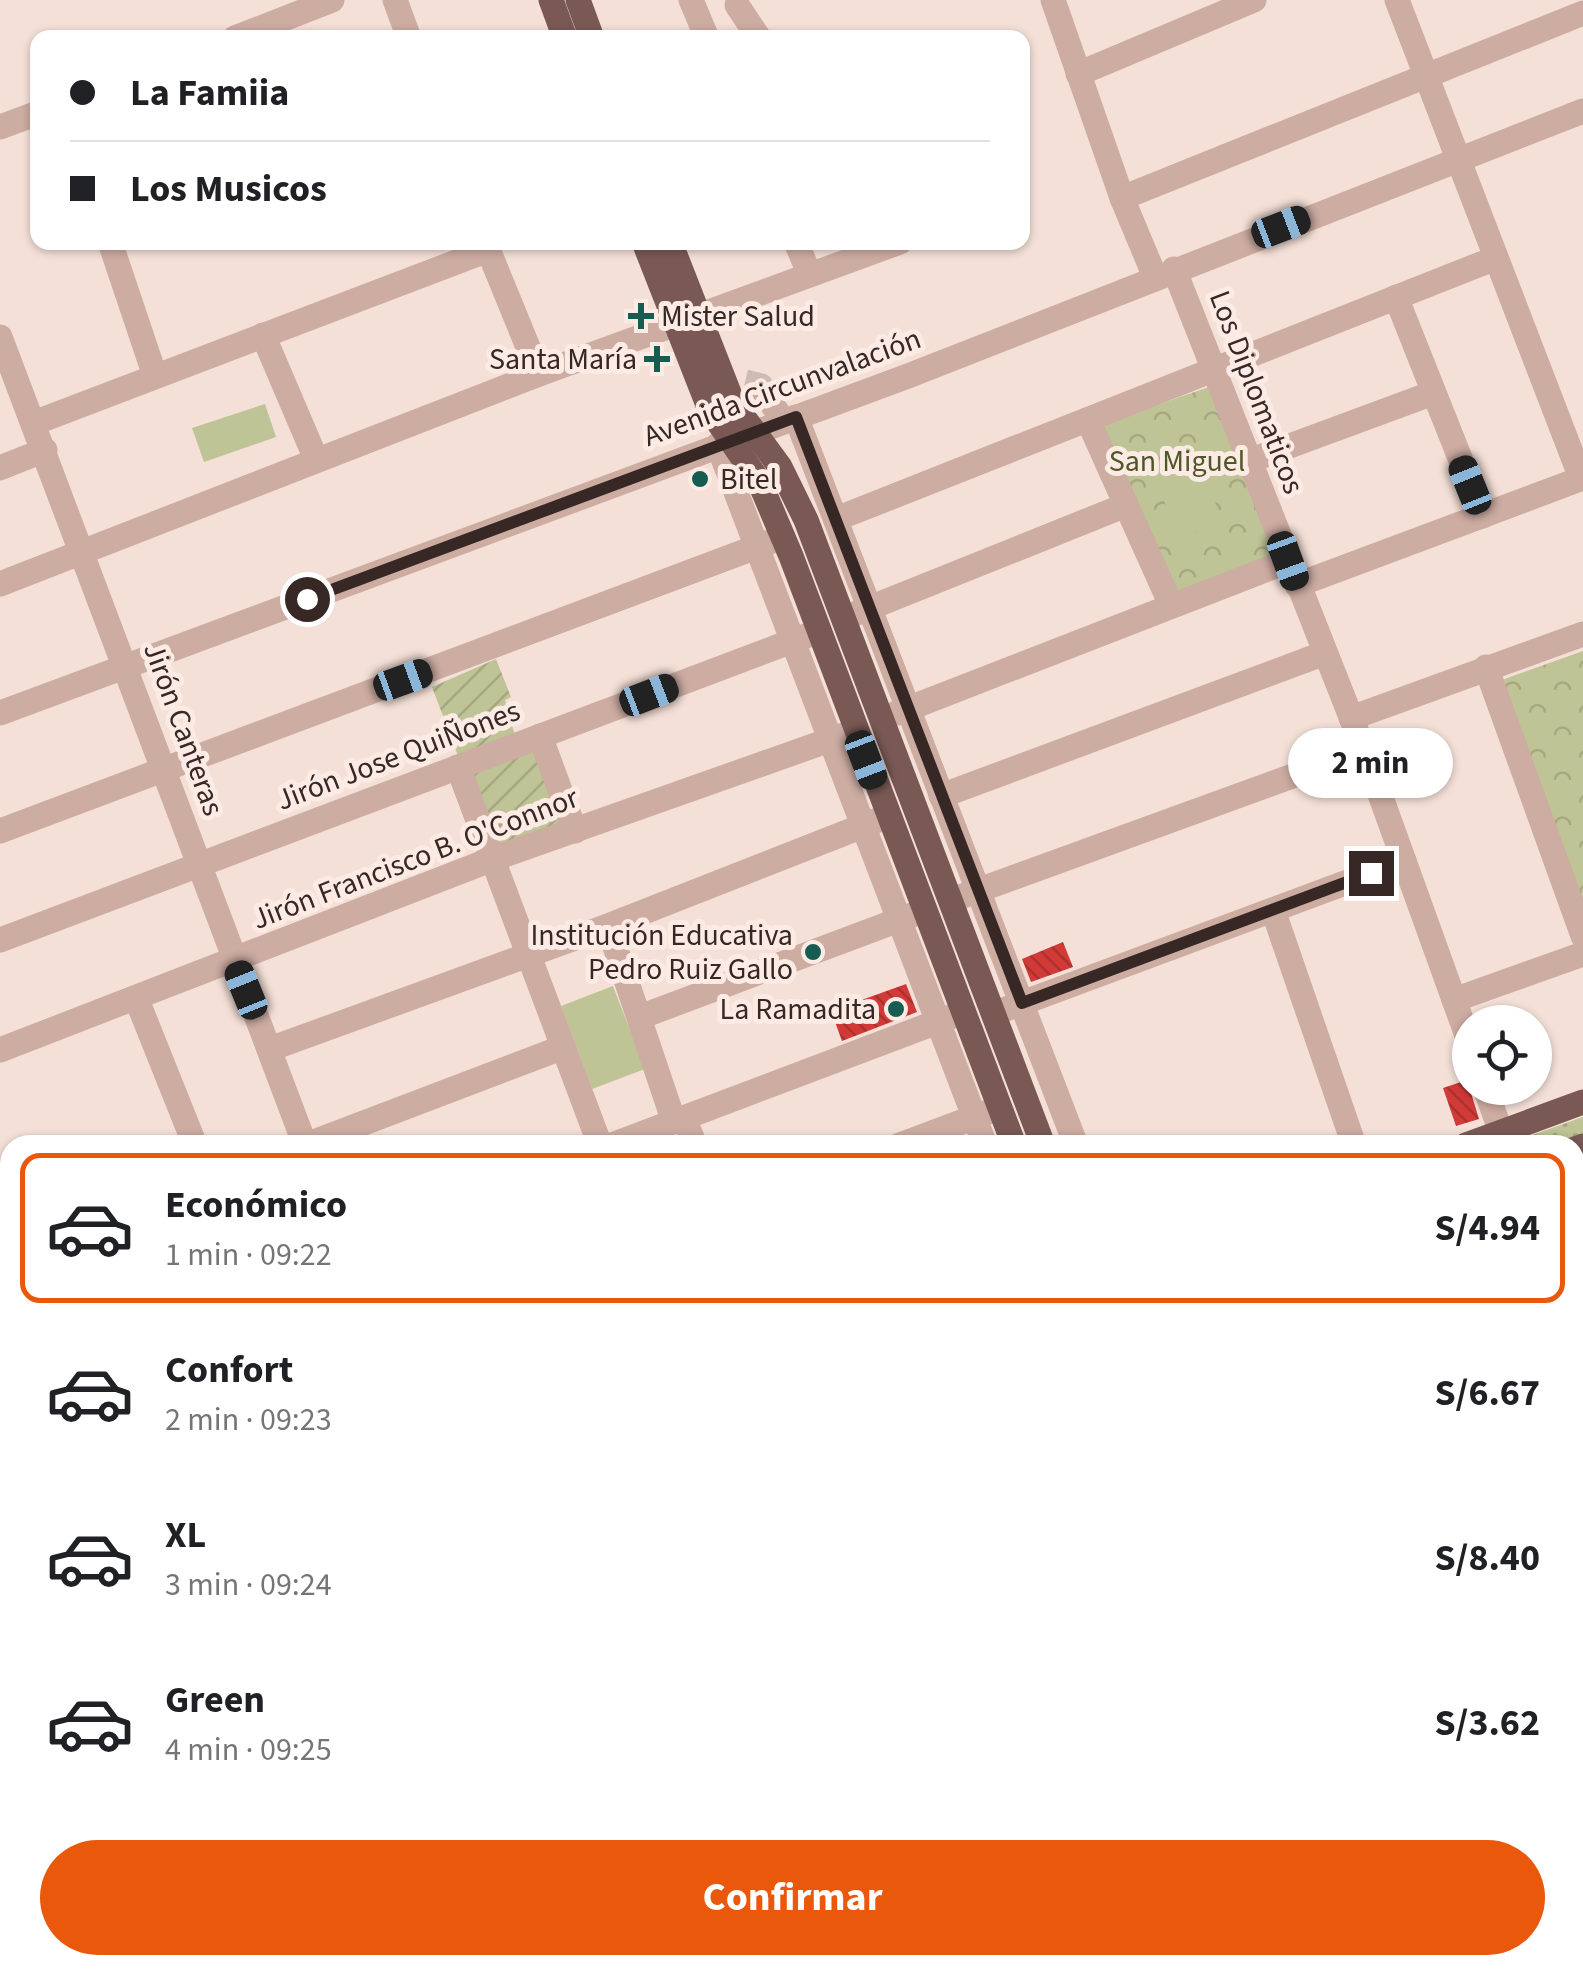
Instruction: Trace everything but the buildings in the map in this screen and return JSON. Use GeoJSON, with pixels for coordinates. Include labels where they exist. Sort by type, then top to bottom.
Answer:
{"type":"FeatureCollection","features":[{"type":"Feature","properties":{"kind":"main road"},"geometry":{"type":"LineString","coordinates":[[551,0],[562,30]]}},
{"type":"Feature","properties":{"kind":"main road"},"geometry":{"type":"LineString","coordinates":[[578,0],[589,30]]}},
{"type":"Feature","properties":{"kind":"main road"},"geometry":{"type":"LineString","coordinates":[[648,250],[733,403],[735,439]]}},
{"type":"Feature","properties":{"kind":"main road"},"geometry":{"type":"LineString","coordinates":[[672,250],[710,410],[735,439],[760,483],[771,542],[843,735],[888,816],[912,915],[950,1017],[1000,1108],[1010,1135]]}},
{"type":"Feature","properties":{"kind":"main road"},"geometry":{"type":"LineString","coordinates":[[735,439],[780,468],[806,520],[1038,1135]]}},
{"type":"Feature","properties":{"kind":"main road"},"geometry":{"type":"LineString","coordinates":[[1493,1135],[1583,1102]]}},
{"type":"Feature","properties":{"kind":"street"},"geometry":{"type":"LineString","coordinates":[[255,30],[332,0]]}},
{"type":"Feature","properties":{"kind":"street"},"geometry":{"type":"LineString","coordinates":[[395,0],[406,30]]}},
{"type":"Feature","properties":{"kind":"street"},"geometry":{"type":"LineString","coordinates":[[691,0],[704,30]]}},
{"type":"Feature","properties":{"kind":"street","name":"Los Diplomaticos"},"geometry":{"type":"LineString","coordinates":[[1053,0],[1122,198],[1214,368],[1364,750],[1456,1005]]}},
{"type":"Feature","properties":{"kind":"street"},"geometry":{"type":"LineString","coordinates":[[1078,74],[1254,0]]}},
{"type":"Feature","properties":{"kind":"street"},"geometry":{"type":"LineString","coordinates":[[881,720],[1171,605],[1482,516],[1582,478],[1397,0]]}},
{"type":"Feature","properties":{"kind":"street"},"geometry":{"type":"LineString","coordinates":[[736,5],[753,30]]}},
{"type":"Feature","properties":{"kind":"street"},"geometry":{"type":"LineString","coordinates":[[1122,198],[1583,13]]}},
{"type":"Feature","properties":{"kind":"street","name":"Avenida Circunvalación"},"geometry":{"type":"LineString","coordinates":[[0,712],[790,419],[1582,113]]}},
{"type":"Feature","properties":{"kind":"street"},"geometry":{"type":"LineString","coordinates":[[0,128],[30,116]]}},
{"type":"Feature","properties":{"kind":"street"},"geometry":{"type":"LineString","coordinates":[[113,250],[155,376]]}},
{"type":"Feature","properties":{"kind":"street"},"geometry":{"type":"LineString","coordinates":[[34,423],[477,250]]}},
{"type":"Feature","properties":{"kind":"street"},"geometry":{"type":"LineString","coordinates":[[489,250],[539,374]]}},
{"type":"Feature","properties":{"kind":"street"},"geometry":{"type":"LineString","coordinates":[[799,250],[809,273]]}},
{"type":"Feature","properties":{"kind":"street"},"geometry":{"type":"LineString","coordinates":[[0,584],[539,374],[871,250]]}},
{"type":"Feature","properties":{"kind":"street"},"geometry":{"type":"LineString","coordinates":[[836,519],[1496,258]]}},
{"type":"Feature","properties":{"kind":"street"},"geometry":{"type":"LineString","coordinates":[[1396,298],[1482,516]]}},
{"type":"Feature","properties":{"kind":"street"},"geometry":{"type":"LineString","coordinates":[[263,336],[316,460]]}},
{"type":"Feature","properties":{"kind":"street","name":"Jirón Canteras"},"geometry":{"type":"LineString","coordinates":[[2,349],[45,450],[302,1135]]}},
{"type":"Feature","properties":{"kind":"street"},"geometry":{"type":"LineString","coordinates":[[719,373],[755,387],[790,419],[836,519],[1072,1135]]}},
{"type":"Feature","properties":{"kind":"street"},"geometry":{"type":"LineString","coordinates":[[1249,461],[1433,393]]}},
{"type":"Feature","properties":{"kind":"street"},"geometry":{"type":"LineString","coordinates":[[1088,420],[1171,605]]}},
{"type":"Feature","properties":{"kind":"street"},"geometry":{"type":"LineString","coordinates":[[0,468],[45,450]]}},
{"type":"Feature","properties":{"kind":"street"},"geometry":{"type":"LineString","coordinates":[[843,618],[1126,505]]}},
{"type":"Feature","properties":{"kind":"street"},"geometry":{"type":"LineString","coordinates":[[0,831],[771,542]]}},
{"type":"Feature","properties":{"kind":"street"},"geometry":{"type":"LineString","coordinates":[[1351,718],[1583,634]]}},
{"type":"Feature","properties":{"kind":"street","name":"Jirón Jose QuiÑones"},"geometry":{"type":"LineString","coordinates":[[0,940],[807,636]]}},
{"type":"Feature","properties":{"kind":"street"},"geometry":{"type":"LineString","coordinates":[[940,796],[1325,653]]}},
{"type":"Feature","properties":{"kind":"street"},"geometry":{"type":"LineString","coordinates":[[1486,667],[1583,936]]}},
{"type":"Feature","properties":{"kind":"street"},"geometry":{"type":"LineString","coordinates":[[640,1017],[912,915],[864,826],[843,735]]}},
{"type":"Feature","properties":{"kind":"street","name":"Jirón Francisco B. O'Connor"},"geometry":{"type":"LineString","coordinates":[[0,1050],[494,860],[843,735]]}},
{"type":"Feature","properties":{"kind":"street"},"geometry":{"type":"LineString","coordinates":[[540,736],[575,831]]}},
{"type":"Feature","properties":{"kind":"street"},"geometry":{"type":"LineString","coordinates":[[950,900],[1364,750]]}},
{"type":"Feature","properties":{"kind":"street"},"geometry":{"type":"LineString","coordinates":[[458,766],[596,1135]]}},
{"type":"Feature","properties":{"kind":"street"},"geometry":{"type":"LineString","coordinates":[[270,1049],[608,926],[888,816]]}},
{"type":"Feature","properties":{"kind":"street"},"geometry":{"type":"LineString","coordinates":[[992,1014],[1404,861]]}},
{"type":"Feature","properties":{"kind":"street"},"geometry":{"type":"LineString","coordinates":[[1273,910],[1351,1135]]}},
{"type":"Feature","properties":{"kind":"street"},"geometry":{"type":"LineString","coordinates":[[608,926],[679,1120],[689,1135]]}},
{"type":"Feature","properties":{"kind":"street"},"geometry":{"type":"LineString","coordinates":[[1454,1000],[1583,954]]}},
{"type":"Feature","properties":{"kind":"street"},"geometry":{"type":"LineString","coordinates":[[137,1000],[191,1135]]}},
{"type":"Feature","properties":{"kind":"street"},"geometry":{"type":"LineString","coordinates":[[639,1135],[950,1017],[980,1135]]}},
{"type":"Feature","properties":{"kind":"street"},"geometry":{"type":"LineString","coordinates":[[332,1135],[561,1048]]}},
{"type":"Feature","properties":{"kind":"street"},"geometry":{"type":"LineString","coordinates":[[926,1135],[1054,1089]]}},
{"type":"Feature","properties":{"kind":"street"},"geometry":{"type":"LineString","coordinates":[[1492,1105],[1501,1132]]}},
{"type":"Feature","properties":{"kind":"green space","name":"San Miguel"},"geometry":{"type":"Polygon","coordinates":[[[1209,387],[1276,559],[1175,598],[1100,430],[1105,423],[1209,387]]]}},
{"type":"Feature","properties":{"kind":"green space"},"geometry":{"type":"Polygon","coordinates":[[[265,404],[276,437],[204,462],[192,428],[265,404]]]}},
{"type":"Feature","properties":{"kind":"green space"},"geometry":{"type":"Polygon","coordinates":[[[1195,448],[1223,523],[1179,538],[1150,465],[1195,448]]]}},
{"type":"Feature","properties":{"kind":"green space"},"geometry":{"type":"Polygon","coordinates":[[[1583,651],[1583,914],[1499,681],[1583,651]]]}},
{"type":"Feature","properties":{"kind":"green space"},"geometry":{"type":"Polygon","coordinates":[[[496,659],[511,697],[505,700],[516,739],[460,761],[432,687],[496,659]]]}},
{"type":"Feature","properties":{"kind":"green space"},"geometry":{"type":"Polygon","coordinates":[[[534,744],[567,830],[495,857],[464,770],[534,744]]]}},
{"type":"Feature","properties":{"kind":"green space"},"geometry":{"type":"Polygon","coordinates":[[[613,986],[645,1069],[592,1089],[561,1006],[613,986]]]}},
{"type":"Feature","properties":{"kind":"green space"},"geometry":{"type":"Polygon","coordinates":[[[1583,1117],[1583,1135],[1532,1135],[1583,1117]]]}},
{"type":"Feature","properties":{"kind":"tunnel"},"geometry":{"type":"LineString","coordinates":[[745,382],[761,386],[765,393]]}},
{"type":"Feature","properties":{"kind":"place","name":"Mister Salud"},"geometry":{"type":"Point","coordinates":[641,316]}},
{"type":"Feature","properties":{"kind":"place","name":"Santa María"},"geometry":{"type":"Point","coordinates":[657,359]}},
{"type":"Feature","properties":{"kind":"place","name":"Bitel"},"geometry":{"type":"Point","coordinates":[700,479]}},
{"type":"Feature","properties":{"kind":"place","name":"Institución Educativa Pedro Ruiz Gallo"},"geometry":{"type":"Point","coordinates":[813,952]}},
{"type":"Feature","properties":{"kind":"place","name":"La Ramadita"},"geometry":{"type":"Point","coordinates":[896,1009]}},
{"type":"Feature","properties":{"kind":"route"},"geometry":{"type":"LineString","coordinates":[[307,599],[796,417],[1022,1003],[1371,873]]}}]}
